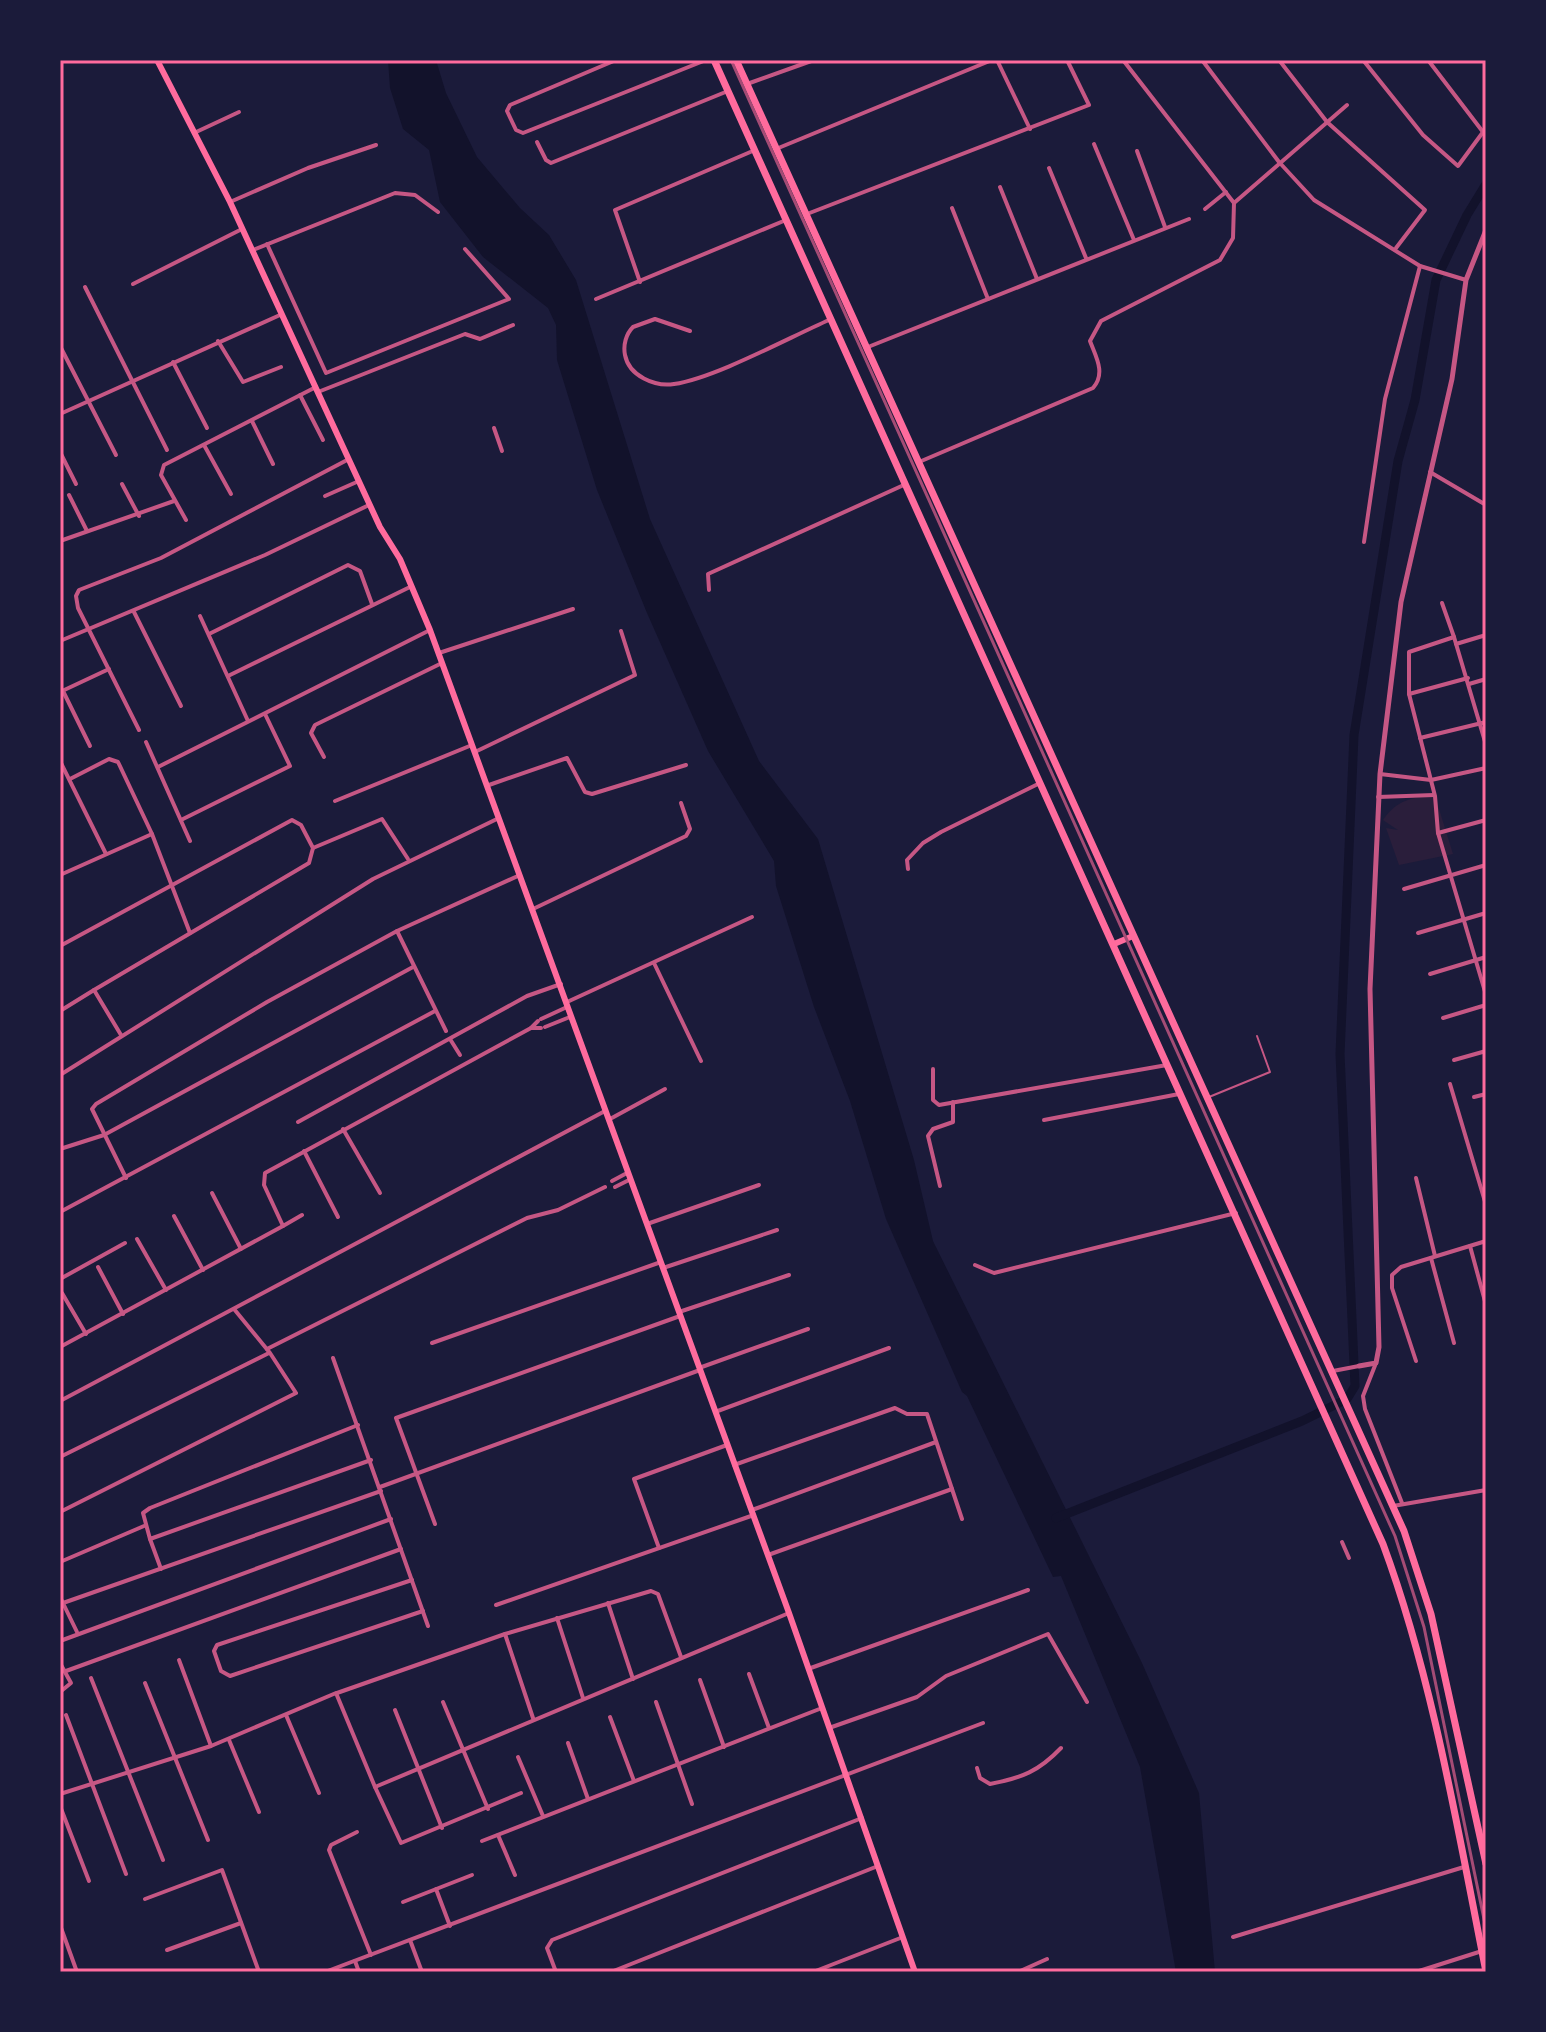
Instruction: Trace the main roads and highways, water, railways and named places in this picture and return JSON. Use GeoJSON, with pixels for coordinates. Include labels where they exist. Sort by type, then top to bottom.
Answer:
{"type":"FeatureCollection","features":[{"type":"Feature","properties":{"kind":"main road"},"geometry":{"type":"LineString","coordinates":[[157,60],[230,202],[280,315],[412,586],[430,630],[789,1613],[915,1972]]}},
{"type":"Feature","properties":{"kind":"main road"},"geometry":{"type":"LineString","coordinates":[[714,60],[908,483],[1383,1544],[1401,1595],[1486,1972]]}},
{"type":"Feature","properties":{"kind":"main road"},"geometry":{"type":"LineString","coordinates":[[736,60],[1354,1420],[1397,1504],[1428,1604],[1486,1864]]}},
{"type":"Feature","properties":{"kind":"main road"},"geometry":{"type":"LineString","coordinates":[[1114,944],[1133,936]]}},
{"type":"Feature","properties":{"kind":"waterway"},"geometry":{"type":"LineString","coordinates":[[1056,1518],[1302,1421],[1347,1399],[1355,1386],[1340,1054],[1354,735],[1398,461],[1415,400],[1436,280],[1467,215],[1486,184]]}},
{"type":"Feature","properties":{"kind":"railway"},"geometry":{"type":"LineString","coordinates":[[731,60],[1395,1536],[1424,1627],[1486,1929]]}}]}
